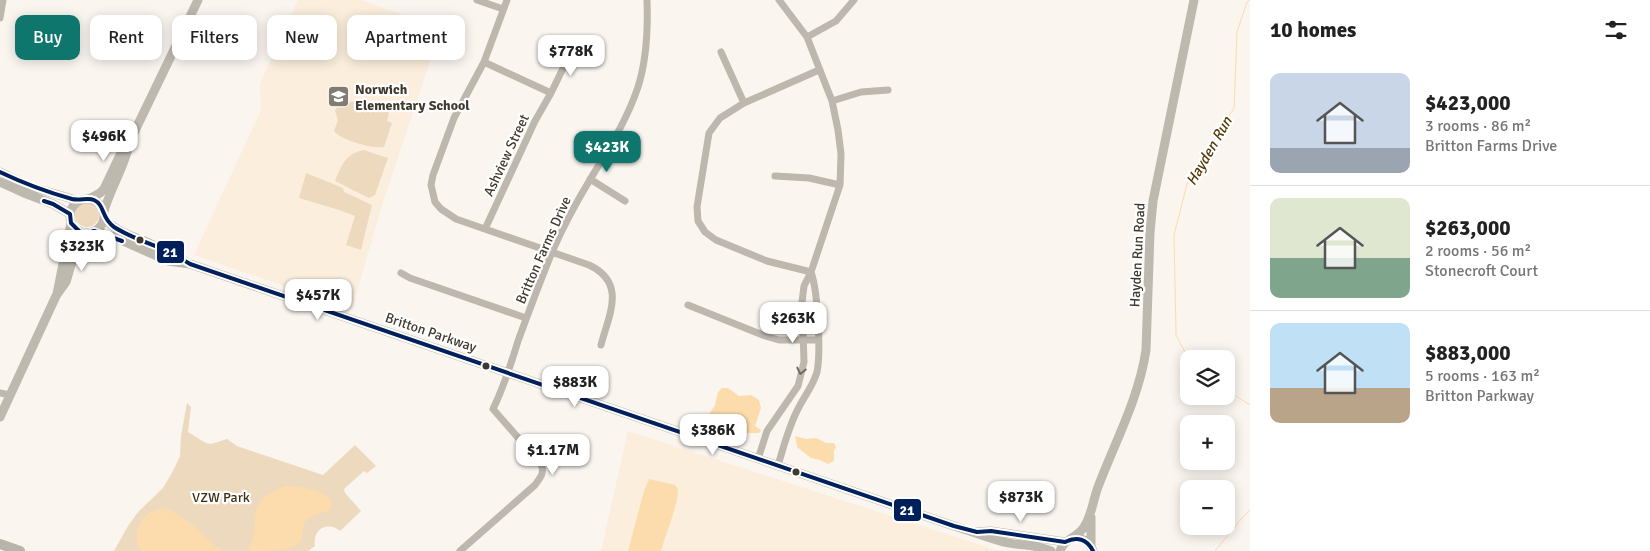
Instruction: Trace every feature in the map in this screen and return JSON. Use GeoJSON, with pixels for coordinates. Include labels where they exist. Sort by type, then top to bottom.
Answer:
{"type":"FeatureCollection","features":[{"type":"Feature","properties":{"kind":"highway"},"geometry":{"type":"LineString","coordinates":[[0,544],[20,551]]}},
{"type":"Feature","properties":{"kind":"main road"},"geometry":{"type":"LineString","coordinates":[[0,172],[29,186],[78,201],[89,199],[104,189],[121,153],[130,141],[198,0]]}},
{"type":"Feature","properties":{"kind":"main road","name":"Hayden Run Road"},"geometry":{"type":"LineString","coordinates":[[1060,551],[1068,541],[1083,529],[1089,516],[1139,384],[1144,366],[1153,201],[1194,0]]}},
{"type":"Feature","properties":{"kind":"main road"},"geometry":{"type":"LineString","coordinates":[[0,417],[56,296],[66,282],[76,248],[91,232],[99,228],[110,193],[128,154],[130,141]]}},
{"type":"Feature","properties":{"kind":"main road"},"geometry":{"type":"LineString","coordinates":[[0,182],[53,204],[70,219],[80,232],[91,232]]}},
{"type":"Feature","properties":{"kind":"main road"},"geometry":{"type":"LineString","coordinates":[[89,199],[98,203],[104,215]]}},
{"type":"Feature","properties":{"kind":"main road"},"geometry":{"type":"LineString","coordinates":[[56,296],[70,219],[74,204],[78,201]]}},
{"type":"Feature","properties":{"kind":"main road","name":"Britton Parkway"},"geometry":{"type":"LineString","coordinates":[[104,215],[112,226],[122,232],[172,253],[190,264]]}},
{"type":"Feature","properties":{"kind":"main road","name":"Britton Parkway"},"geometry":{"type":"LineString","coordinates":[[91,232],[114,237],[168,261],[190,264],[954,526],[977,532],[990,539],[1051,551]]}},
{"type":"Feature","properties":{"kind":"main road","name":"Hayden Run Road"},"geometry":{"type":"LineString","coordinates":[[1092,506],[1092,549]]}},
{"type":"Feature","properties":{"kind":"main road","name":"Britton Parkway"},"geometry":{"type":"LineString","coordinates":[[977,532],[991,531],[1068,541],[1080,538],[1092,549]]}},
{"type":"Feature","properties":{"kind":"street"},"geometry":{"type":"LineString","coordinates":[[0,18],[3,0]]}},
{"type":"Feature","properties":{"kind":"street"},"geometry":{"type":"LineString","coordinates":[[477,0],[503,9]]}},
{"type":"Feature","properties":{"kind":"street"},"geometry":{"type":"LineString","coordinates":[[506,0],[484,62],[475,82],[454,118],[433,175],[431,184],[435,202],[441,209],[456,219],[598,269],[610,281],[613,297],[601,345]]}},
{"type":"Feature","properties":{"kind":"street","name":"Britton Farms Drive"},"geometry":{"type":"LineString","coordinates":[[460,551],[535,485],[541,477],[543,471],[541,464],[493,409],[502,392],[526,318],[552,253],[590,179],[609,150],[626,117],[638,86],[644,62],[648,26],[647,0]]}},
{"type":"Feature","properties":{"kind":"street"},"geometry":{"type":"LineString","coordinates":[[758,459],[767,431],[798,386],[804,362],[802,302],[804,286],[811,272],[840,185],[841,154],[832,101],[807,37],[779,0]]}},
{"type":"Feature","properties":{"kind":"street"},"geometry":{"type":"LineString","coordinates":[[807,37],[836,21],[854,0]]}},
{"type":"Feature","properties":{"kind":"street","name":"Ashview Street"},"geometry":{"type":"LineString","coordinates":[[485,229],[571,52]]}},
{"type":"Feature","properties":{"kind":"street"},"geometry":{"type":"LineString","coordinates":[[721,52],[744,103]]}},
{"type":"Feature","properties":{"kind":"street"},"geometry":{"type":"LineString","coordinates":[[484,62],[551,93]]}},
{"type":"Feature","properties":{"kind":"street"},"geometry":{"type":"LineString","coordinates":[[811,272],[767,261],[716,240],[705,232],[698,221],[697,208],[709,133],[720,118],[744,103],[819,70]]}},
{"type":"Feature","properties":{"kind":"street"},"geometry":{"type":"LineString","coordinates":[[832,101],[861,92],[888,90]]}},
{"type":"Feature","properties":{"kind":"street"},"geometry":{"type":"LineString","coordinates":[[775,176],[808,178],[840,185]]}},
{"type":"Feature","properties":{"kind":"street"},"geometry":{"type":"LineString","coordinates":[[590,179],[624,201]]}},
{"type":"Feature","properties":{"kind":"street"},"geometry":{"type":"LineString","coordinates":[[778,465],[795,416],[812,385],[818,362],[814,282],[811,272]]}},
{"type":"Feature","properties":{"kind":"street"},"geometry":{"type":"LineString","coordinates":[[401,273],[410,278],[526,318]]}},
{"type":"Feature","properties":{"kind":"street"},"geometry":{"type":"LineString","coordinates":[[688,305],[779,340],[818,340]]}},
{"type":"Feature","properties":{"kind":"street"},"geometry":{"type":"LineString","coordinates":[[0,392],[10,395]]}},
{"type":"Feature","properties":{"kind":"shaded area"},"geometry":{"type":"Polygon","coordinates":[[[298,0],[361,0],[404,15],[347,15],[347,60],[430,60],[382,205],[352,309],[194,255],[261,110],[260,84],[271,60],[337,60],[337,15],[291,15],[298,0]]]}},
{"type":"Feature","properties":{"kind":"shaded area"},"geometry":{"type":"Polygon","coordinates":[[[722,388],[728,388],[739,396],[751,395],[759,400],[761,408],[755,426],[761,430],[759,433],[743,433],[729,426],[718,426],[713,423],[710,419],[710,413],[715,405],[718,392],[722,388]]]}},
{"type":"Feature","properties":{"kind":"shaded area"},"geometry":{"type":"Polygon","coordinates":[[[628,431],[999,551],[601,551],[628,431]]]}},
{"type":"Feature","properties":{"kind":"shaded area"},"geometry":{"type":"Polygon","coordinates":[[[795,436],[806,439],[816,438],[826,443],[834,443],[836,447],[834,461],[828,464],[811,458],[797,447],[795,436]]]}},
{"type":"Feature","properties":{"kind":"shaded area"},"geometry":{"type":"Polygon","coordinates":[[[649,479],[677,487],[678,492],[673,513],[661,551],[628,551],[644,491],[649,479]]]}},
{"type":"Feature","properties":{"kind":"shaded area"},"geometry":{"type":"Polygon","coordinates":[[[287,486],[300,487],[323,494],[329,498],[330,510],[307,519],[303,527],[301,541],[293,547],[278,550],[249,551],[259,504],[273,492],[287,486]]]}},
{"type":"Feature","properties":{"kind":"shaded area"},"geometry":{"type":"Polygon","coordinates":[[[163,508],[187,521],[213,545],[224,551],[142,551],[137,542],[137,532],[141,522],[148,514],[163,508]]]}},
{"type":"Feature","properties":{"kind":"green space"},"geometry":{"type":"Polygon","coordinates":[[[359,100],[390,109],[387,121],[392,123],[384,147],[372,147],[357,143],[343,138],[334,131],[338,120],[335,111],[338,105],[359,100]]]}},
{"type":"Feature","properties":{"kind":"green space"},"geometry":{"type":"Polygon","coordinates":[[[364,150],[388,158],[375,195],[369,198],[335,181],[348,157],[364,150]]]}},
{"type":"Feature","properties":{"kind":"green space"},"geometry":{"type":"Polygon","coordinates":[[[306,173],[343,188],[344,192],[372,205],[361,250],[346,245],[355,216],[299,198],[306,173]]]}},
{"type":"Feature","properties":{"kind":"green space"},"geometry":{"type":"Polygon","coordinates":[[[87,203],[92,204],[98,210],[98,220],[92,226],[87,227],[82,226],[76,220],[75,215],[76,210],[82,204],[87,203]]]}},
{"type":"Feature","properties":{"kind":"green space","name":"VZW Park"},"geometry":{"type":"Polygon","coordinates":[[[187,403],[191,407],[188,432],[206,443],[211,444],[227,439],[237,446],[323,475],[355,445],[376,466],[367,473],[364,471],[344,489],[345,493],[361,511],[340,531],[335,528],[326,527],[318,531],[315,546],[308,551],[114,551],[138,512],[163,488],[173,471],[180,456],[181,436],[187,403]]]}},
{"type":"Feature","properties":{"kind":"waterway","name":"Hayden Run"},"geometry":{"type":"LineString","coordinates":[[1184,350],[1176,335],[1174,235],[1187,184],[1234,108],[1237,32],[1247,2],[1250,0]]}},
{"type":"Feature","properties":{"kind":"waterway","name":"Hayden Run"},"geometry":{"type":"LineString","coordinates":[[1235,396],[1250,405]]}},
{"type":"Feature","properties":{"kind":"waterway","name":"Hayden Run"},"geometry":{"type":"LineString","coordinates":[[1215,551],[1250,510]]}},
{"type":"Feature","properties":{"kind":"transit line","name":"21"},"geometry":{"type":"LineString","coordinates":[[0,172],[35,187],[63,196],[94,200],[100,205],[107,220],[114,227],[134,238],[173,253],[190,264],[954,526],[977,532],[991,531],[1065,542],[1078,539],[1085,541],[1093,551]]}},
{"type":"Feature","properties":{"kind":"transit line","name":"21"},"geometry":{"type":"LineString","coordinates":[[44,201],[70,214],[71,223],[80,232],[88,233],[94,231],[122,241]]}},
{"type":"Feature","properties":{"kind":"place","name":"Norwich Elementary School"},"geometry":{"type":"Point","coordinates":[339,97]}}]}
